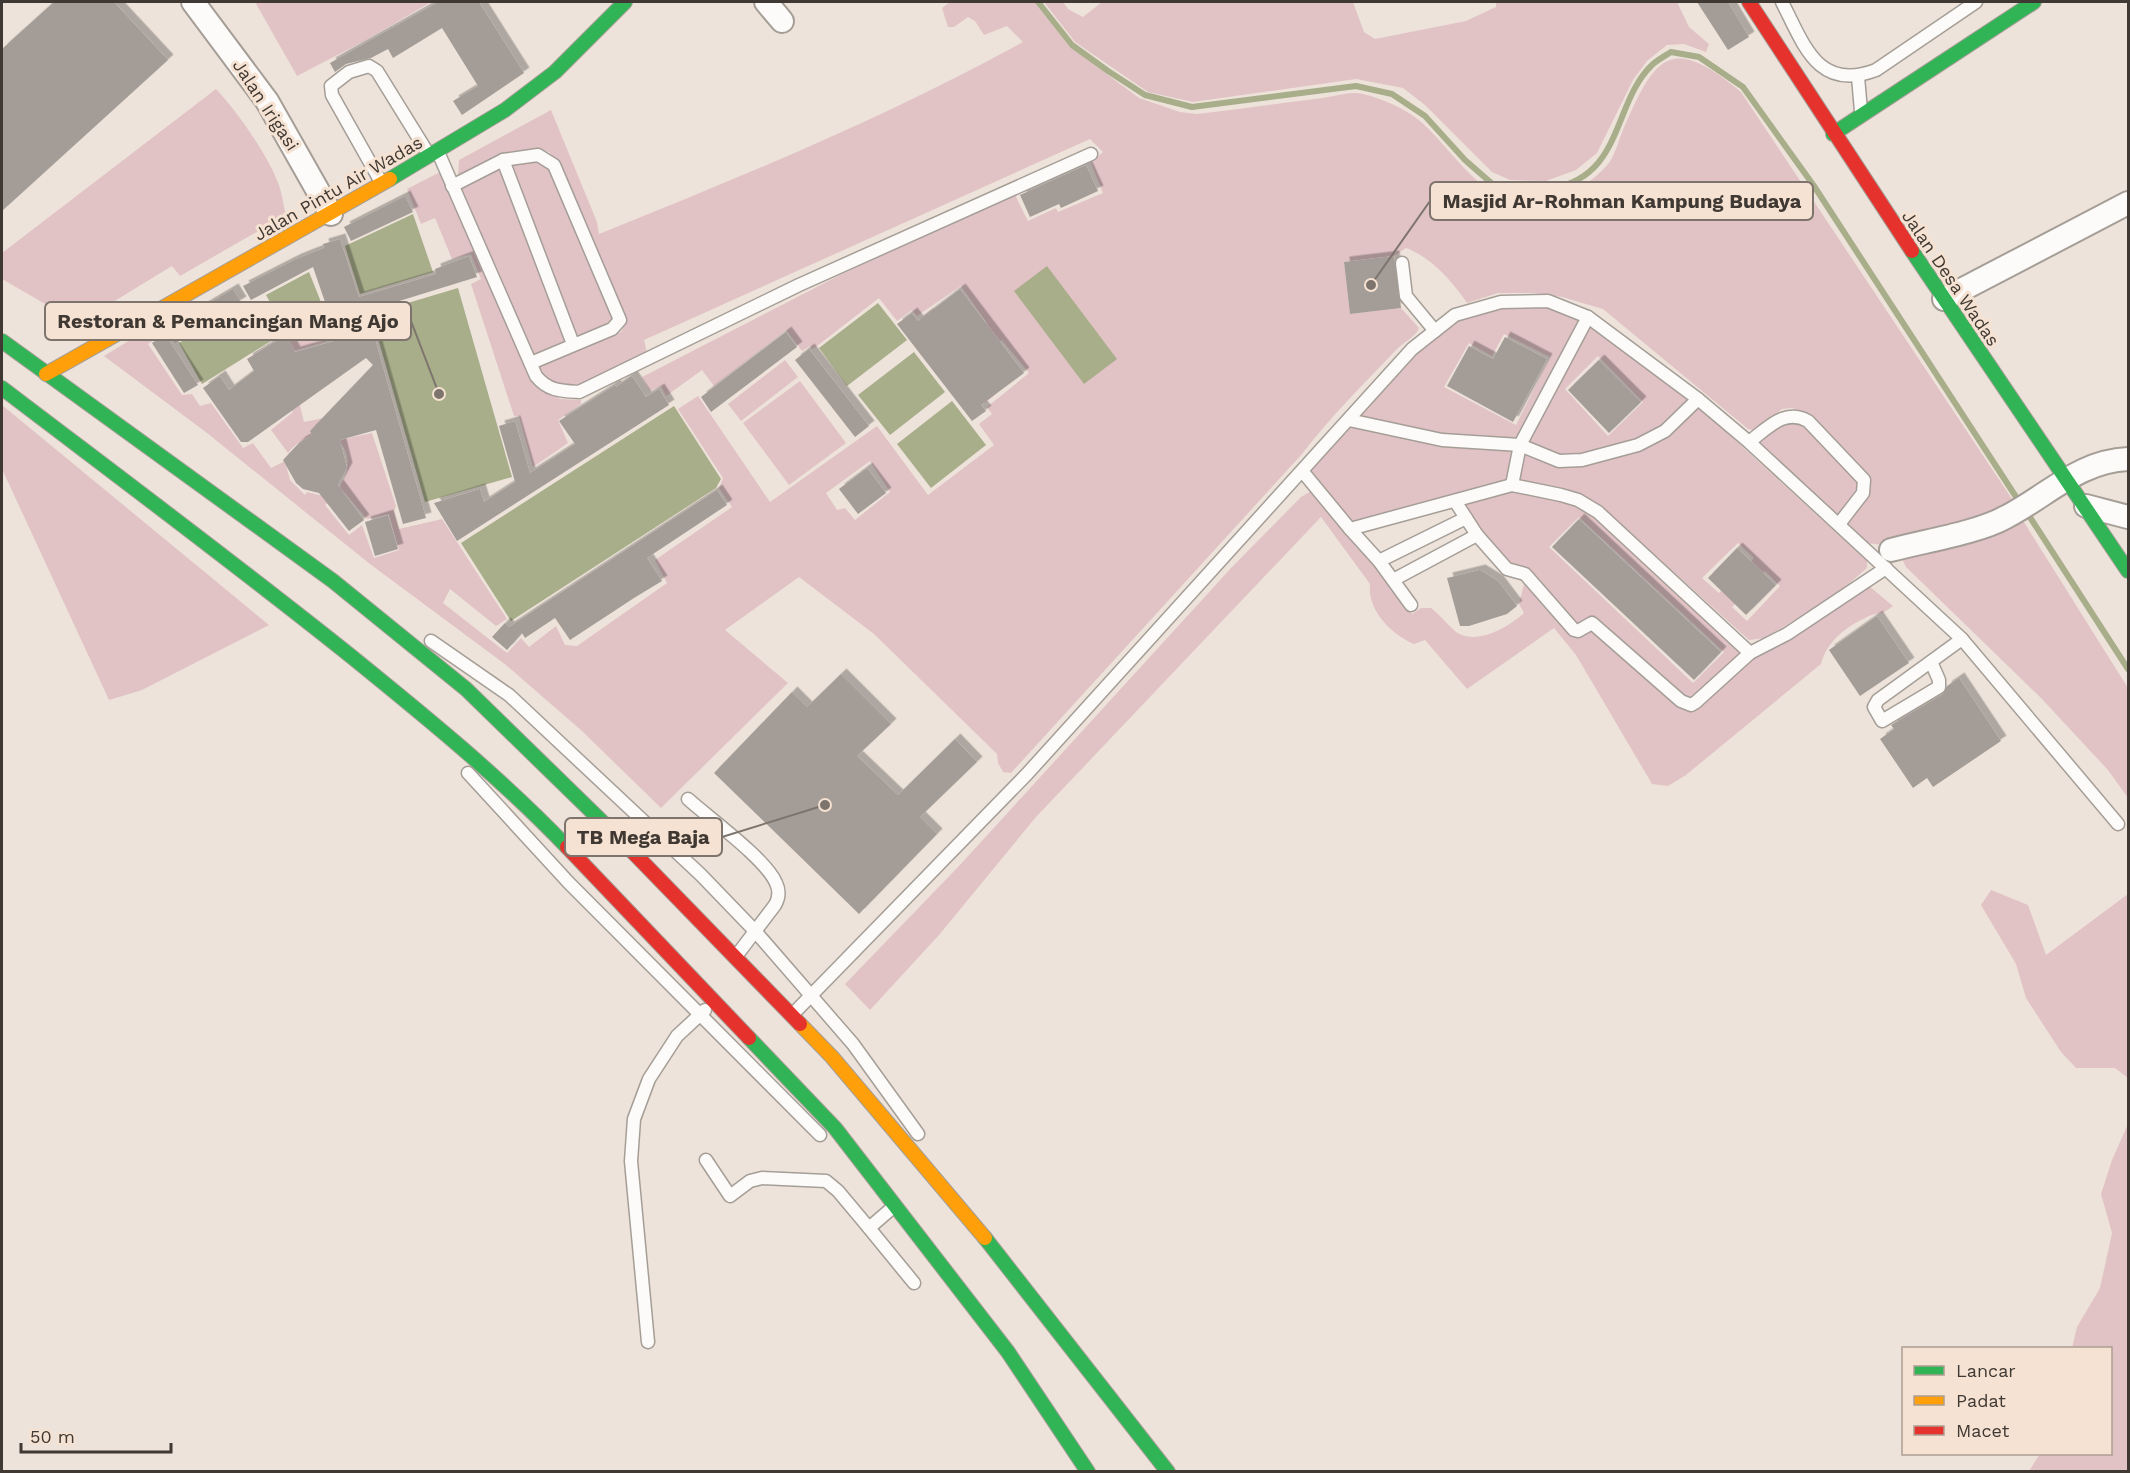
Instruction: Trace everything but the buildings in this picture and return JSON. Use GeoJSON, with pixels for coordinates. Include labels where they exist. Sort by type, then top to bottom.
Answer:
{"type":"FeatureCollection","features":[{"type":"Feature","properties":{"kind":"main road","name":"Jalan Pintu Air Wadas"},"geometry":{"type":"LineString","coordinates":[[46,374],[331,214],[505,110],[555,72],[625,2]]}},
{"type":"Feature","properties":{"kind":"main road","name":"Jalan Desa Wadas"},"geometry":{"type":"LineString","coordinates":[[1749,2],[1833,134],[2128,571]]}},
{"type":"Feature","properties":{"kind":"main road"},"geometry":{"type":"LineString","coordinates":[[1833,134],[2034,2]]}},
{"type":"Feature","properties":{"kind":"main road"},"geometry":{"type":"LineString","coordinates":[[2,341],[179,467],[333,581],[466,689],[687,905],[832,1057],[954,1200],[1168,1472]]}},
{"type":"Feature","properties":{"kind":"main road"},"geometry":{"type":"LineString","coordinates":[[2,387],[251,576],[390,688],[523,801],[649,930],[835,1128],[1008,1352],[1088,1472]]}},
{"type":"Feature","properties":{"kind":"street","name":"Jalan Irigasi"},"geometry":{"type":"LineString","coordinates":[[193,2],[267,101],[331,214]]}},
{"type":"Feature","properties":{"kind":"street"},"geometry":{"type":"LineString","coordinates":[[766,2],[782,21]]}},
{"type":"Feature","properties":{"kind":"street"},"geometry":{"type":"LineString","coordinates":[[1944,299],[2128,203]]}},
{"type":"Feature","properties":{"kind":"street"},"geometry":{"type":"LineString","coordinates":[[1888,559],[2010,514],[2064,478],[2112,460],[2128,459]]}},
{"type":"Feature","properties":{"kind":"street"},"geometry":{"type":"LineString","coordinates":[[2086,506],[2128,518]]}},
{"type":"Feature","properties":{"kind":"lane"},"geometry":{"type":"LineString","coordinates":[[1782,2],[1811,55],[1826,72],[1858,76],[1876,70],[1976,2]]}},
{"type":"Feature","properties":{"kind":"lane"},"geometry":{"type":"LineString","coordinates":[[383,184],[332,95],[331,86],[349,72],[369,66],[376,71],[434,154],[452,186],[543,385],[559,391],[579,392],[799,285],[1092,154]]}},
{"type":"Feature","properties":{"kind":"lane"},"geometry":{"type":"LineString","coordinates":[[1807,91],[1826,72]]}},
{"type":"Feature","properties":{"kind":"lane"},"geometry":{"type":"LineString","coordinates":[[1858,76],[1862,117]]}},
{"type":"Feature","properties":{"kind":"lane"},"geometry":{"type":"LineString","coordinates":[[452,186],[503,160],[538,155],[554,165],[620,320],[612,329],[531,363]]}},
{"type":"Feature","properties":{"kind":"lane"},"geometry":{"type":"LineString","coordinates":[[503,160],[573,344]]}},
{"type":"Feature","properties":{"kind":"lane"},"geometry":{"type":"LineString","coordinates":[[1402,263],[1406,296],[1435,331]]}},
{"type":"Feature","properties":{"kind":"lane"},"geometry":{"type":"LineString","coordinates":[[793,1015],[1027,774],[1412,349],[1455,315],[1501,302],[1548,301],[1588,317],[1698,399],[1865,547],[1888,559],[1962,639],[2118,824]]}},
{"type":"Feature","properties":{"kind":"lane"},"geometry":{"type":"LineString","coordinates":[[1512,485],[1520,445],[1588,317]]}},
{"type":"Feature","properties":{"kind":"lane"},"geometry":{"type":"LineString","coordinates":[[1349,420],[1442,440],[1520,445],[1558,460],[1582,460],[1638,445],[1665,431],[1698,399]]}},
{"type":"Feature","properties":{"kind":"lane"},"geometry":{"type":"LineString","coordinates":[[1749,442],[1785,416],[1798,416],[1808,421],[1860,475],[1865,484],[1860,500],[1839,524]]}},
{"type":"Feature","properties":{"kind":"lane"},"geometry":{"type":"LineString","coordinates":[[1303,472],[1379,561],[1411,605]]}},
{"type":"Feature","properties":{"kind":"lane"},"geometry":{"type":"LineString","coordinates":[[1350,529],[1512,485],[1561,495],[1598,512],[1750,653]]}},
{"type":"Feature","properties":{"kind":"lane"},"geometry":{"type":"LineString","coordinates":[[1455,501],[1477,535],[1507,569],[1525,574],[1574,630],[1578,631],[1592,623],[1673,696],[1687,704],[1696,702],[1750,653],[1787,634],[1888,559]]}},
{"type":"Feature","properties":{"kind":"lane"},"geometry":{"type":"LineString","coordinates":[[1379,561],[1466,518]]}},
{"type":"Feature","properties":{"kind":"lane"},"geometry":{"type":"LineString","coordinates":[[1393,580],[1477,535]]}},
{"type":"Feature","properties":{"kind":"lane"},"geometry":{"type":"LineString","coordinates":[[1865,547],[1888,559]]}},
{"type":"Feature","properties":{"kind":"lane"},"geometry":{"type":"LineString","coordinates":[[333,581],[418,632],[508,695],[646,821],[755,932],[853,1044],[929,1148],[954,1200]]}},
{"type":"Feature","properties":{"kind":"lane"},"geometry":{"type":"LineString","coordinates":[[1932,664],[1939,680],[1939,687],[1882,721],[1874,707],[1878,700],[1932,664],[1962,639]]}},
{"type":"Feature","properties":{"kind":"lane"},"geometry":{"type":"LineString","coordinates":[[390,688],[569,883],[825,1141]]}},
{"type":"Feature","properties":{"kind":"lane"},"geometry":{"type":"LineString","coordinates":[[688,799],[761,864],[776,883],[779,898],[736,957]]}},
{"type":"Feature","properties":{"kind":"lane"},"geometry":{"type":"LineString","coordinates":[[648,1342],[631,1161],[634,1119],[649,1079],[677,1036],[715,1002]]}},
{"type":"Feature","properties":{"kind":"lane"},"geometry":{"type":"LineString","coordinates":[[842,1158],[933,1252]]}},
{"type":"Feature","properties":{"kind":"lane"},"geometry":{"type":"LineString","coordinates":[[706,1160],[730,1196],[750,1181],[762,1178],[826,1181],[838,1191],[914,1283]]}},
{"type":"Feature","properties":{"kind":"lane"},"geometry":{"type":"LineString","coordinates":[[868,1228],[891,1209]]}},
{"type":"Feature","properties":{"kind":"shaded area"},"geometry":{"type":"Polygon","coordinates":[[[255,2],[431,2],[297,76],[255,2]]]}},
{"type":"Feature","properties":{"kind":"shaded area"},"geometry":{"type":"Polygon","coordinates":[[[950,2],[1034,2],[1069,46],[1139,98],[1180,112],[1197,114],[1349,93],[1378,98],[1414,116],[1475,179],[1490,190],[1507,198],[1526,202],[1548,200],[1565,195],[1582,187],[1596,176],[1609,163],[1634,105],[1656,70],[1667,61],[1681,59],[1697,63],[1717,74],[1741,92],[2016,505],[2004,511],[1884,545],[1865,543],[1847,524],[1865,499],[1869,488],[1809,415],[1792,408],[1782,409],[1753,430],[1748,429],[1603,309],[1562,297],[1534,293],[1498,293],[1467,303],[1441,271],[1424,257],[1406,248],[1394,256],[1344,262],[1350,314],[1401,308],[1419,328],[1417,331],[1324,426],[1302,454],[1011,773],[1003,772],[998,763],[997,754],[874,634],[799,577],[725,630],[788,683],[661,808],[582,731],[506,665],[370,564],[207,433],[104,356],[193,301],[206,324],[175,343],[167,332],[148,344],[182,395],[192,394],[200,406],[211,403],[243,448],[253,443],[271,468],[285,461],[290,480],[305,495],[307,492],[319,495],[338,489],[346,473],[347,460],[344,448],[337,440],[326,435],[314,436],[301,441],[288,453],[271,430],[293,412],[274,387],[274,343],[325,314],[330,325],[343,321],[345,336],[287,353],[304,422],[329,417],[339,440],[372,433],[396,506],[394,511],[399,529],[442,519],[507,619],[496,626],[450,589],[443,603],[507,653],[521,638],[529,647],[556,626],[565,645],[577,646],[667,583],[655,560],[732,507],[719,488],[723,478],[678,409],[698,396],[770,502],[877,426],[928,495],[994,445],[979,424],[992,414],[987,407],[1029,373],[1002,340],[974,363],[997,393],[985,403],[920,319],[933,308],[961,343],[987,323],[961,286],[917,316],[912,310],[897,321],[879,298],[812,349],[810,346],[802,351],[786,330],[714,386],[702,370],[666,396],[661,386],[650,391],[642,377],[840,275],[1015,195],[1028,221],[1056,208],[1058,212],[1103,193],[1091,163],[1103,152],[1090,139],[644,340],[647,353],[572,388],[547,381],[537,366],[621,332],[626,322],[564,170],[549,152],[534,150],[501,156],[458,175],[459,160],[551,110],[597,222],[599,234],[761,168],[867,120],[1023,42],[1007,26],[984,35],[975,21],[968,17],[954,27],[948,27],[942,8],[950,2]],[[870,461],[826,493],[837,510],[845,508],[855,520],[890,492],[870,461]],[[343,491],[325,505],[349,535],[362,525],[374,558],[399,550],[389,514],[367,519],[343,491]]]}},
{"type":"Feature","properties":{"kind":"shaded area"},"geometry":{"type":"Polygon","coordinates":[[[1044,2],[1063,2],[1068,9],[1083,17],[1102,2],[1353,2],[1364,32],[1375,39],[1466,21],[1496,7],[1496,2],[1677,2],[1689,27],[1709,44],[1706,52],[1684,44],[1667,45],[1647,61],[1633,80],[1597,153],[1576,170],[1546,181],[1510,180],[1492,172],[1425,105],[1403,88],[1356,79],[1193,102],[1148,92],[1075,42],[1044,2]]]}},
{"type":"Feature","properties":{"kind":"shaded area"},"geometry":{"type":"Polygon","coordinates":[[[216,89],[234,110],[263,152],[277,180],[286,215],[180,276],[172,266],[95,313],[87,323],[78,323],[2,279],[2,253],[216,89]]]}},
{"type":"Feature","properties":{"kind":"shaded area"},"geometry":{"type":"Polygon","coordinates":[[[537,159],[551,167],[615,323],[575,339],[509,164],[537,159]]]}},
{"type":"Feature","properties":{"kind":"shaded area"},"geometry":{"type":"Polygon","coordinates":[[[500,166],[566,342],[533,355],[497,268],[459,190],[500,166]]]}},
{"type":"Feature","properties":{"kind":"shaded area"},"geometry":{"type":"Polygon","coordinates":[[[440,172],[477,247],[537,385],[560,399],[581,400],[581,404],[558,420],[568,443],[533,467],[519,416],[514,416],[471,284],[481,279],[471,254],[452,259],[435,218],[421,224],[407,189],[440,172]]]}},
{"type":"Feature","properties":{"kind":"shaded area"},"geometry":{"type":"Polygon","coordinates":[[[413,214],[433,272],[360,294],[345,246],[413,214]]]}},
{"type":"Feature","properties":{"kind":"shaded area"},"geometry":{"type":"Polygon","coordinates":[[[1047,266],[1117,359],[1084,384],[1014,291],[1047,266]]]}},
{"type":"Feature","properties":{"kind":"shaded area"},"geometry":{"type":"Polygon","coordinates":[[[309,272],[325,312],[287,333],[266,295],[309,272]]]}},
{"type":"Feature","properties":{"kind":"shaded area"},"geometry":{"type":"Polygon","coordinates":[[[458,288],[512,477],[425,502],[371,314],[458,288]]]}},
{"type":"Feature","properties":{"kind":"shaded area"},"geometry":{"type":"Polygon","coordinates":[[[249,302],[271,341],[202,384],[179,343],[249,302]]]}},
{"type":"Feature","properties":{"kind":"shaded area"},"geometry":{"type":"Polygon","coordinates":[[[878,303],[907,340],[847,386],[819,348],[878,303]]]}},
{"type":"Feature","properties":{"kind":"shaded area"},"geometry":{"type":"Polygon","coordinates":[[[1548,306],[1583,319],[1516,441],[1414,430],[1357,417],[1420,348],[1458,321],[1478,312],[1501,307],[1548,306]],[[1504,334],[1492,356],[1469,343],[1444,387],[1516,425],[1550,357],[1504,334]]]}},
{"type":"Feature","properties":{"kind":"shaded area"},"geometry":{"type":"Polygon","coordinates":[[[1589,323],[1693,400],[1661,429],[1635,442],[1582,457],[1559,457],[1525,443],[1589,323]],[[1598,356],[1565,389],[1608,436],[1643,402],[1598,356]]]}},
{"type":"Feature","properties":{"kind":"shaded area"},"geometry":{"type":"Polygon","coordinates":[[[914,352],[945,392],[890,435],[858,395],[914,352]]]}},
{"type":"Feature","properties":{"kind":"shaded area"},"geometry":{"type":"Polygon","coordinates":[[[785,360],[798,377],[741,421],[728,404],[785,360]]]}},
{"type":"Feature","properties":{"kind":"shaded area"},"geometry":{"type":"Polygon","coordinates":[[[800,381],[846,443],[789,485],[743,423],[800,381]]]}},
{"type":"Feature","properties":{"kind":"shaded area"},"geometry":{"type":"Polygon","coordinates":[[[952,401],[986,445],[931,488],[897,444],[952,401]]]}},
{"type":"Feature","properties":{"kind":"shaded area"},"geometry":{"type":"Polygon","coordinates":[[[2,405],[269,625],[142,690],[109,700],[2,469],[2,405]]]}},
{"type":"Feature","properties":{"kind":"shaded area"},"geometry":{"type":"Polygon","coordinates":[[[674,406],[721,479],[716,488],[511,621],[461,543],[674,406]]]}},
{"type":"Feature","properties":{"kind":"shaded area"},"geometry":{"type":"Polygon","coordinates":[[[1699,407],[1867,561],[1867,568],[1838,593],[1765,638],[1749,640],[1598,504],[1579,495],[1517,481],[1522,450],[1557,465],[1641,448],[1699,407]],[[1738,543],[1702,578],[1719,593],[1728,584],[1742,597],[1732,607],[1747,621],[1780,586],[1765,571],[1756,580],[1744,569],[1754,558],[1738,543]]]}},
{"type":"Feature","properties":{"kind":"shaded area"},"geometry":{"type":"Polygon","coordinates":[[[1787,421],[1800,422],[1863,486],[1840,522],[1755,443],[1787,421]]]}},
{"type":"Feature","properties":{"kind":"shaded area"},"geometry":{"type":"Polygon","coordinates":[[[1351,424],[1439,444],[1516,447],[1510,483],[1350,523],[1310,473],[1351,424]]]}},
{"type":"Feature","properties":{"kind":"shaded area"},"geometry":{"type":"Polygon","coordinates":[[[1511,489],[1582,506],[1746,653],[1691,701],[1685,700],[1594,618],[1576,626],[1523,567],[1510,567],[1480,533],[1462,504],[1511,489]],[[1579,517],[1549,547],[1693,683],[1724,652],[1579,517]]]}},
{"type":"Feature","properties":{"kind":"shaded area"},"geometry":{"type":"Polygon","coordinates":[[[1313,490],[1372,558],[1412,614],[1421,608],[1431,608],[1455,631],[1472,637],[1482,636],[1501,629],[1524,613],[1519,604],[1524,584],[1573,636],[1580,636],[1591,629],[1680,708],[1690,710],[1744,665],[1869,586],[1893,606],[1845,630],[1828,648],[1821,664],[1686,775],[1668,786],[1652,784],[1576,655],[1554,628],[1467,689],[1425,640],[1414,644],[1405,640],[1382,620],[1372,603],[1370,584],[1321,517],[1036,817],[939,935],[870,1010],[845,984],[959,866],[1232,567],[1301,497],[1313,490]]]}},
{"type":"Feature","properties":{"kind":"shaded area"},"geometry":{"type":"Polygon","coordinates":[[[2022,519],[2128,688],[2128,798],[2108,770],[2041,698],[1906,567],[1901,557],[2022,519]]]}},
{"type":"Feature","properties":{"kind":"shaded area"},"geometry":{"type":"Polygon","coordinates":[[[1991,890],[2028,905],[2046,955],[2128,894],[2128,1078],[2115,1068],[2076,1068],[2061,1052],[2026,998],[2016,964],[1981,905],[1991,890]]]}},
{"type":"Feature","properties":{"kind":"shaded area"},"geometry":{"type":"Polygon","coordinates":[[[2128,1124],[2128,1471],[2029,1471],[2039,1455],[2112,1455],[2112,1347],[2072,1347],[2077,1327],[2100,1288],[2112,1233],[2101,1194],[2112,1160],[2128,1124]]]}},
{"type":"Feature","properties":{"kind":"waterway"},"geometry":{"type":"LineString","coordinates":[[1038,2],[1072,45],[1145,95],[1192,107],[1356,86],[1392,94],[1425,116],[1465,160],[1497,188],[1545,189],[1575,181],[1592,169],[1605,154],[1639,80],[1652,65],[1671,52],[1699,57],[1743,87],[1814,186],[2020,503]]}},
{"type":"Feature","properties":{"kind":"waterway"},"geometry":{"type":"LineString","coordinates":[[2026,511],[2128,669]]}},
{"type":"Feature","properties":{"kind":"traffic: fast"},"geometry":{"type":"LineString","coordinates":[[390,179],[505,110],[555,72],[625,2]]}},
{"type":"Feature","properties":{"kind":"traffic: fast"},"geometry":{"type":"LineString","coordinates":[[1833,134],[2034,2]]}},
{"type":"Feature","properties":{"kind":"traffic: fast"},"geometry":{"type":"LineString","coordinates":[[1912,251],[2128,571]]}},
{"type":"Feature","properties":{"kind":"traffic: fast"},"geometry":{"type":"LineString","coordinates":[[2,341],[333,581],[466,689],[625,844]]}},
{"type":"Feature","properties":{"kind":"traffic: fast"},"geometry":{"type":"LineString","coordinates":[[2,388],[222,555],[380,680],[489,772],[567,847]]}},
{"type":"Feature","properties":{"kind":"traffic: fast"},"geometry":{"type":"LineString","coordinates":[[749,1038],[835,1128],[1008,1352],[1088,1472]]}},
{"type":"Feature","properties":{"kind":"traffic: fast"},"geometry":{"type":"LineString","coordinates":[[985,1238],[1168,1472]]}},
{"type":"Feature","properties":{"kind":"traffic: slow"},"geometry":{"type":"LineString","coordinates":[[46,374],[390,179]]}},
{"type":"Feature","properties":{"kind":"traffic: slow"},"geometry":{"type":"LineString","coordinates":[[800,1024],[832,1057],[985,1238]]}},
{"type":"Feature","properties":{"kind":"traffic: jam"},"geometry":{"type":"LineString","coordinates":[[1749,2],[1912,251]]}},
{"type":"Feature","properties":{"kind":"traffic: jam"},"geometry":{"type":"LineString","coordinates":[[625,844],[800,1024]]}},
{"type":"Feature","properties":{"kind":"traffic: jam"},"geometry":{"type":"LineString","coordinates":[[567,847],[749,1038]]}},
{"type":"Feature","properties":{"kind":"place","name":"Masjid Ar-Rohman Kampung Budaya"},"geometry":{"type":"Point","coordinates":[1371,285]}},
{"type":"Feature","properties":{"kind":"place","name":"Restoran & Pemancingan Mang Ajo"},"geometry":{"type":"Point","coordinates":[439,394]}},
{"type":"Feature","properties":{"kind":"place","name":"TB Mega Baja"},"geometry":{"type":"Point","coordinates":[825,805]}}]}
